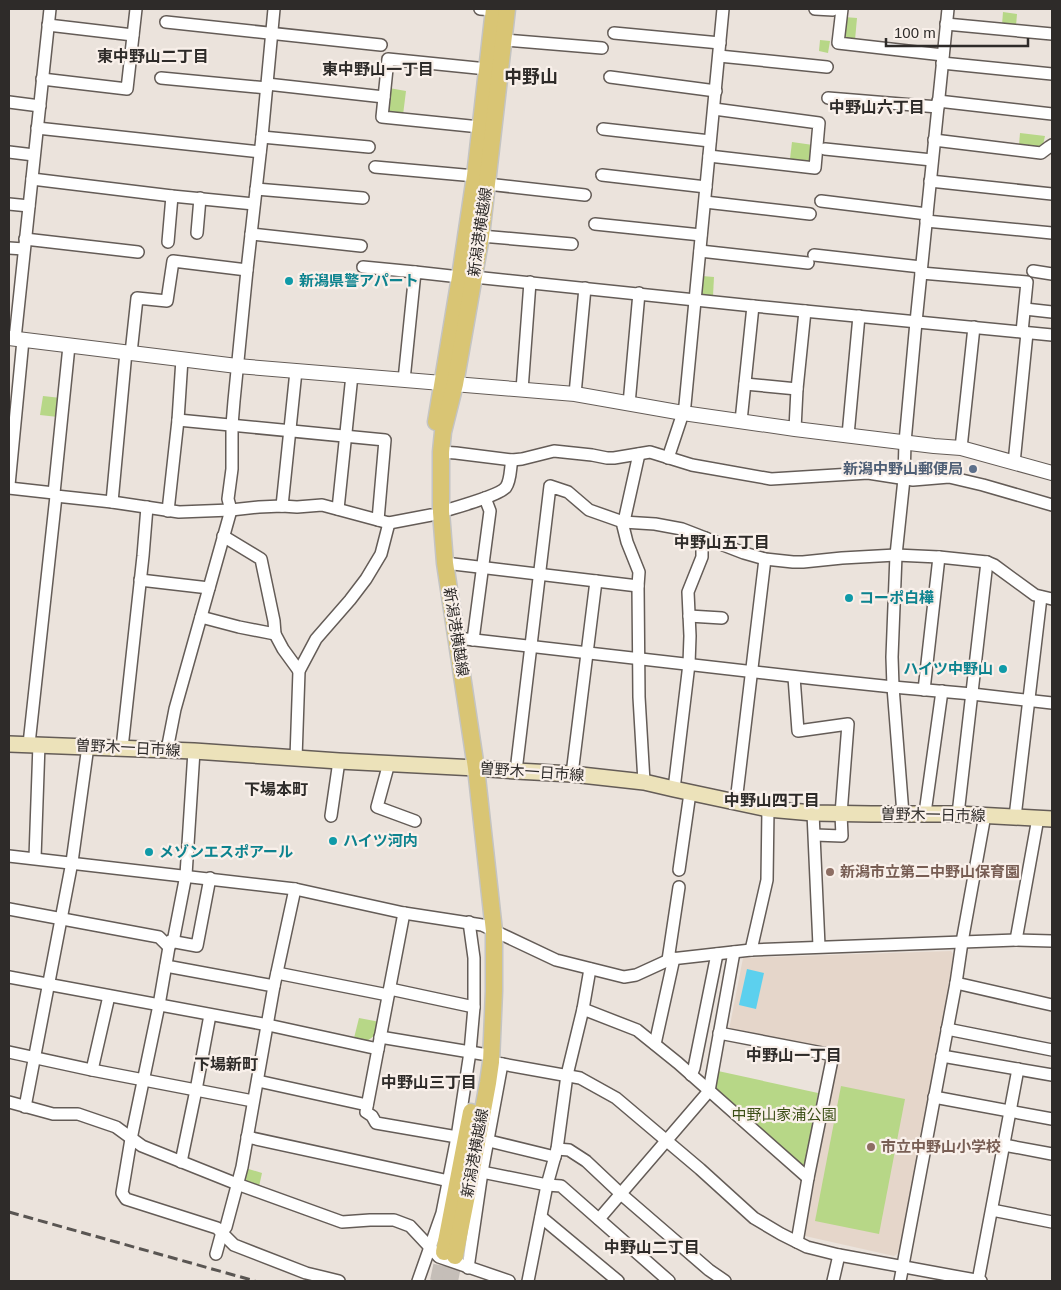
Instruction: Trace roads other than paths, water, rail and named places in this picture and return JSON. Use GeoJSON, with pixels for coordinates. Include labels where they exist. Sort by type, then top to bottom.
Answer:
{"type":"FeatureCollection","features":[{"type":"Feature","properties":{"kind":"main road","name":"新潟港横越線"},"geometry":{"type":"LineString","coordinates":[[443,1252],[477,1171],[483,1139],[488,1083],[486,1058],[494,991],[482,926],[465,639],[445,563],[436,514],[449,383],[504,40],[494,9]]}},
{"type":"Feature","properties":{"kind":"main road","name":"新潟港横越線"},"geometry":{"type":"LineString","coordinates":[[467,277],[481,236],[480,127],[494,9]]}},
{"type":"Feature","properties":{"kind":"main road","name":"新潟港横越線"},"geometry":{"type":"LineString","coordinates":[[449,383],[432,450],[439,583],[472,768]]}},
{"type":"Feature","properties":{"kind":"main road","name":"曽野木一日市線"},"geometry":{"type":"LineString","coordinates":[[9,744],[194,751],[572,774],[644,782],[768,809],[813,813],[925,813],[1045,819]]}},
{"type":"Feature","properties":{"kind":"main road","name":"新潟港横越線"},"geometry":{"type":"LineString","coordinates":[[443,1252],[477,1082],[486,1058]]}},
{"type":"Feature","properties":{"kind":"street"},"geometry":{"type":"LineString","coordinates":[[50,9],[16,339],[9,487],[179,512],[322,505],[383,522],[436,514],[485,498],[505,489],[508,485],[512,460]]}},
{"type":"Feature","properties":{"kind":"street"},"geometry":{"type":"LineString","coordinates":[[42,79],[127,89],[136,9]]}},
{"type":"Feature","properties":{"kind":"street"},"geometry":{"type":"LineString","coordinates":[[167,750],[176,709],[231,510],[228,499],[232,469],[232,425],[237,366],[274,9]]}},
{"type":"Feature","properties":{"kind":"street"},"geometry":{"type":"LineString","coordinates":[[668,458],[683,413],[723,9]]}},
{"type":"Feature","properties":{"kind":"street"},"geometry":{"type":"LineString","coordinates":[[814,9],[838,10],[838,43],[1052,74]]}},
{"type":"Feature","properties":{"kind":"street"},"geometry":{"type":"LineString","coordinates":[[903,814],[892,657],[896,555],[926,217],[948,9]]}},
{"type":"Feature","properties":{"kind":"street"},"geometry":{"type":"LineString","coordinates":[[166,22],[381,45]]}},
{"type":"Feature","properties":{"kind":"street"},"geometry":{"type":"LineString","coordinates":[[946,24],[1052,34]]}},
{"type":"Feature","properties":{"kind":"street"},"geometry":{"type":"LineString","coordinates":[[48,25],[133,35]]}},
{"type":"Feature","properties":{"kind":"street"},"geometry":{"type":"LineString","coordinates":[[614,32],[720,43]]}},
{"type":"Feature","properties":{"kind":"street"},"geometry":{"type":"LineString","coordinates":[[504,40],[602,48]]}},
{"type":"Feature","properties":{"kind":"street"},"geometry":{"type":"LineString","coordinates":[[719,56],[827,67]]}},
{"type":"Feature","properties":{"kind":"street"},"geometry":{"type":"LineString","coordinates":[[480,127],[382,117],[388,59],[487,69]]}},
{"type":"Feature","properties":{"kind":"street"},"geometry":{"type":"LineString","coordinates":[[610,77],[716,90]]}},
{"type":"Feature","properties":{"kind":"street"},"geometry":{"type":"LineString","coordinates":[[161,78],[384,97]]}},
{"type":"Feature","properties":{"kind":"street"},"geometry":{"type":"LineString","coordinates":[[828,98],[938,104],[1052,114]]}},
{"type":"Feature","properties":{"kind":"street"},"geometry":{"type":"LineString","coordinates":[[9,102],[40,106]]}},
{"type":"Feature","properties":{"kind":"street"},"geometry":{"type":"LineString","coordinates":[[709,156],[815,168],[819,123],[714,110]]}},
{"type":"Feature","properties":{"kind":"street"},"geometry":{"type":"LineString","coordinates":[[38,128],[260,152]]}},
{"type":"Feature","properties":{"kind":"street"},"geometry":{"type":"LineString","coordinates":[[603,129],[710,141]]}},
{"type":"Feature","properties":{"kind":"street"},"geometry":{"type":"LineString","coordinates":[[262,137],[369,147]]}},
{"type":"Feature","properties":{"kind":"street"},"geometry":{"type":"LineString","coordinates":[[934,140],[1041,153],[1052,145]]}},
{"type":"Feature","properties":{"kind":"street"},"geometry":{"type":"LineString","coordinates":[[825,149],[932,160]]}},
{"type":"Feature","properties":{"kind":"street"},"geometry":{"type":"LineString","coordinates":[[9,152],[34,155]]}},
{"type":"Feature","properties":{"kind":"street"},"geometry":{"type":"LineString","coordinates":[[375,167],[585,195]]}},
{"type":"Feature","properties":{"kind":"street"},"geometry":{"type":"LineString","coordinates":[[602,175],[706,187]]}},
{"type":"Feature","properties":{"kind":"street"},"geometry":{"type":"LineString","coordinates":[[32,179],[254,204]]}},
{"type":"Feature","properties":{"kind":"street"},"geometry":{"type":"LineString","coordinates":[[930,181],[1052,194]]}},
{"type":"Feature","properties":{"kind":"street"},"geometry":{"type":"LineString","coordinates":[[256,189],[363,198]]}},
{"type":"Feature","properties":{"kind":"street"},"geometry":{"type":"LineString","coordinates":[[168,242],[172,196]]}},
{"type":"Feature","properties":{"kind":"street"},"geometry":{"type":"LineString","coordinates":[[197,233],[200,198]]}},
{"type":"Feature","properties":{"kind":"street"},"geometry":{"type":"LineString","coordinates":[[821,201],[1052,233]]}},
{"type":"Feature","properties":{"kind":"street"},"geometry":{"type":"LineString","coordinates":[[705,202],[810,214]]}},
{"type":"Feature","properties":{"kind":"street"},"geometry":{"type":"LineString","coordinates":[[9,204],[29,206]]}},
{"type":"Feature","properties":{"kind":"street"},"geometry":{"type":"LineString","coordinates":[[595,224],[701,235]]}},
{"type":"Feature","properties":{"kind":"street"},"geometry":{"type":"LineString","coordinates":[[251,234],[361,246]]}},
{"type":"Feature","properties":{"kind":"street"},"geometry":{"type":"LineString","coordinates":[[481,236],[572,244]]}},
{"type":"Feature","properties":{"kind":"street"},"geometry":{"type":"LineString","coordinates":[[9,248],[25,244],[138,252]]}},
{"type":"Feature","properties":{"kind":"street"},"geometry":{"type":"LineString","coordinates":[[700,251],[811,259],[1027,282],[1014,463]]}},
{"type":"Feature","properties":{"kind":"street"},"geometry":{"type":"LineString","coordinates":[[112,502],[129,352],[138,298],[167,301],[173,262],[247,270]]}},
{"type":"Feature","properties":{"kind":"street"},"geometry":{"type":"LineString","coordinates":[[363,266],[1052,335]]}},
{"type":"Feature","properties":{"kind":"street"},"geometry":{"type":"LineString","coordinates":[[404,380],[415,272]]}},
{"type":"Feature","properties":{"kind":"street"},"geometry":{"type":"LineString","coordinates":[[1033,272],[1052,274]]}},
{"type":"Feature","properties":{"kind":"street"},"geometry":{"type":"LineString","coordinates":[[522,390],[530,282]]}},
{"type":"Feature","properties":{"kind":"street"},"geometry":{"type":"LineString","coordinates":[[575,394],[585,288]]}},
{"type":"Feature","properties":{"kind":"street"},"geometry":{"type":"LineString","coordinates":[[629,404],[639,293]]}},
{"type":"Feature","properties":{"kind":"street"},"geometry":{"type":"LineString","coordinates":[[741,421],[753,306]]}},
{"type":"Feature","properties":{"kind":"street"},"geometry":{"type":"LineString","coordinates":[[1025,309],[1052,312]]}},
{"type":"Feature","properties":{"kind":"street"},"geometry":{"type":"LineString","coordinates":[[795,429],[805,311]]}},
{"type":"Feature","properties":{"kind":"street"},"geometry":{"type":"LineString","coordinates":[[848,435],[859,316]]}},
{"type":"Feature","properties":{"kind":"street"},"geometry":{"type":"LineString","coordinates":[[961,448],[974,327]]}},
{"type":"Feature","properties":{"kind":"street"},"geometry":{"type":"LineString","coordinates":[[16,339],[237,366],[575,394],[683,413],[795,429],[961,448],[1052,473]]}},
{"type":"Feature","properties":{"kind":"street"},"geometry":{"type":"LineString","coordinates":[[35,858],[34,744],[69,346]]}},
{"type":"Feature","properties":{"kind":"street"},"geometry":{"type":"LineString","coordinates":[[168,511],[178,420],[182,359]]}},
{"type":"Feature","properties":{"kind":"street"},"geometry":{"type":"LineString","coordinates":[[282,506],[296,371]]}},
{"type":"Feature","properties":{"kind":"street"},"geometry":{"type":"LineString","coordinates":[[338,509],[352,375]]}},
{"type":"Feature","properties":{"kind":"street"},"geometry":{"type":"LineString","coordinates":[[745,384],[797,390]]}},
{"type":"Feature","properties":{"kind":"street"},"geometry":{"type":"LineString","coordinates":[[178,420],[385,440],[381,554],[366,579],[350,600],[316,639],[299,671],[296,758]]}},
{"type":"Feature","properties":{"kind":"street"},"geometry":{"type":"LineString","coordinates":[[441,452],[456,452],[512,460],[554,451],[607,458],[650,452],[692,465],[771,479],[868,473],[913,480],[949,477],[1052,505]]}},
{"type":"Feature","properties":{"kind":"street"},"geometry":{"type":"LineString","coordinates":[[639,454],[623,526],[639,572],[639,697],[644,782]]}},
{"type":"Feature","properties":{"kind":"street"},"geometry":{"type":"LineString","coordinates":[[516,771],[550,486],[568,492],[589,510],[623,522],[656,524],[682,529],[765,559],[803,562],[896,555],[988,562],[1035,595],[1047,598],[1028,701],[1015,817]]}},
{"type":"Feature","properties":{"kind":"street"},"geometry":{"type":"LineString","coordinates":[[485,498],[490,511],[483,568],[465,639],[794,677],[972,694],[1052,704]]}},
{"type":"Feature","properties":{"kind":"street"},"geometry":{"type":"LineString","coordinates":[[122,748],[147,507]]}},
{"type":"Feature","properties":{"kind":"street"},"geometry":{"type":"LineString","coordinates":[[223,536],[261,559],[275,634],[299,671]]}},
{"type":"Feature","properties":{"kind":"street"},"geometry":{"type":"LineString","coordinates":[[674,790],[689,664],[688,592],[702,557],[702,547],[705,538]]}},
{"type":"Feature","properties":{"kind":"street"},"geometry":{"type":"LineString","coordinates":[[924,690],[939,557]]}},
{"type":"Feature","properties":{"kind":"street"},"geometry":{"type":"LineString","coordinates":[[736,802],[765,559]]}},
{"type":"Feature","properties":{"kind":"street"},"geometry":{"type":"LineString","coordinates":[[958,814],[988,562]]}},
{"type":"Feature","properties":{"kind":"street"},"geometry":{"type":"LineString","coordinates":[[445,563],[638,586]]}},
{"type":"Feature","properties":{"kind":"street"},"geometry":{"type":"LineString","coordinates":[[140,580],[209,588]]}},
{"type":"Feature","properties":{"kind":"street"},"geometry":{"type":"LineString","coordinates":[[572,774],[596,581]]}},
{"type":"Feature","properties":{"kind":"street"},"geometry":{"type":"LineString","coordinates":[[201,616],[239,627],[275,634]]}},
{"type":"Feature","properties":{"kind":"street"},"geometry":{"type":"LineString","coordinates":[[689,616],[722,618]]}},
{"type":"Feature","properties":{"kind":"street"},"geometry":{"type":"LineString","coordinates":[[794,677],[798,731],[848,724],[841,814],[842,836],[815,835]]}},
{"type":"Feature","properties":{"kind":"street"},"geometry":{"type":"LineString","coordinates":[[925,813],[942,691]]}},
{"type":"Feature","properties":{"kind":"street"},"geometry":{"type":"LineString","coordinates":[[25,1107],[72,862],[88,746]]}},
{"type":"Feature","properties":{"kind":"street"},"geometry":{"type":"LineString","coordinates":[[194,751],[186,875],[131,1138],[122,1193],[126,1198],[217,1228],[234,1245],[306,1273],[339,1281]]}},
{"type":"Feature","properties":{"kind":"street"},"geometry":{"type":"LineString","coordinates":[[331,816],[339,761]]}},
{"type":"Feature","properties":{"kind":"street"},"geometry":{"type":"LineString","coordinates":[[389,763],[377,807],[415,822]]}},
{"type":"Feature","properties":{"kind":"street"},"geometry":{"type":"LineString","coordinates":[[678,870],[690,793]]}},
{"type":"Feature","properties":{"kind":"street"},"geometry":{"type":"LineString","coordinates":[[751,950],[767,880],[768,809]]}},
{"type":"Feature","properties":{"kind":"street"},"geometry":{"type":"LineString","coordinates":[[813,813],[819,946]]}},
{"type":"Feature","properties":{"kind":"street"},"geometry":{"type":"LineString","coordinates":[[900,1281],[956,983],[985,816]]}},
{"type":"Feature","properties":{"kind":"street"},"geometry":{"type":"LineString","coordinates":[[1016,940],[1045,819]]}},
{"type":"Feature","properties":{"kind":"street"},"geometry":{"type":"LineString","coordinates":[[9,856],[295,888],[404,913],[482,926],[556,960],[624,977],[631,976],[671,959],[751,950],[1016,940],[1052,941]]}},
{"type":"Feature","properties":{"kind":"street"},"geometry":{"type":"LineString","coordinates":[[9,909],[160,937],[171,944],[197,946],[210,878]]}},
{"type":"Feature","properties":{"kind":"street"},"geometry":{"type":"LineString","coordinates":[[655,1044],[671,959],[679,886]]}},
{"type":"Feature","properties":{"kind":"street"},"geometry":{"type":"LineString","coordinates":[[216,1254],[222,1232],[226,1227],[242,1167],[274,986],[295,888]]}},
{"type":"Feature","properties":{"kind":"street"},"geometry":{"type":"LineString","coordinates":[[404,913],[366,1112],[372,1116],[376,1123],[457,1137]]}},
{"type":"Feature","properties":{"kind":"street"},"geometry":{"type":"LineString","coordinates":[[482,926],[474,958],[474,1007],[486,1058],[457,1137],[442,1213],[443,1252],[439,1257],[509,1281]]}},
{"type":"Feature","properties":{"kind":"street"},"geometry":{"type":"LineString","coordinates":[[599,1219],[709,1091],[734,952]]}},
{"type":"Feature","properties":{"kind":"street"},"geometry":{"type":"LineString","coordinates":[[691,1075],[717,954]]}},
{"type":"Feature","properties":{"kind":"street"},"geometry":{"type":"LineString","coordinates":[[166,966],[274,986]]}},
{"type":"Feature","properties":{"kind":"street"},"geometry":{"type":"LineString","coordinates":[[528,1281],[547,1185],[556,1153],[567,1075],[590,969]]}},
{"type":"Feature","properties":{"kind":"street"},"geometry":{"type":"LineString","coordinates":[[277,973],[474,1007]]}},
{"type":"Feature","properties":{"kind":"street"},"geometry":{"type":"LineString","coordinates":[[9,977],[268,1025],[486,1058],[580,1078],[616,1098],[754,1218],[797,1242],[807,1247],[839,1255],[979,1281],[1018,1069]]}},
{"type":"Feature","properties":{"kind":"street"},"geometry":{"type":"LineString","coordinates":[[956,983],[1052,1005]]}},
{"type":"Feature","properties":{"kind":"street"},"geometry":{"type":"LineString","coordinates":[[92,1070],[109,996]]}},
{"type":"Feature","properties":{"kind":"street"},"geometry":{"type":"LineString","coordinates":[[582,1009],[637,1030],[808,1178]]}},
{"type":"Feature","properties":{"kind":"street"},"geometry":{"type":"LineString","coordinates":[[181,1162],[210,1015]]}},
{"type":"Feature","properties":{"kind":"street"},"geometry":{"type":"LineString","coordinates":[[947,1029],[1052,1050]]}},
{"type":"Feature","properties":{"kind":"street"},"geometry":{"type":"LineString","coordinates":[[720,1034],[833,1055],[797,1242]]}},
{"type":"Feature","properties":{"kind":"street"},"geometry":{"type":"LineString","coordinates":[[9,1052],[253,1101]]}},
{"type":"Feature","properties":{"kind":"street"},"geometry":{"type":"LineString","coordinates":[[942,1056],[1052,1076]]}},
{"type":"Feature","properties":{"kind":"street"},"geometry":{"type":"LineString","coordinates":[[258,1080],[367,1105]]}},
{"type":"Feature","properties":{"kind":"street"},"geometry":{"type":"LineString","coordinates":[[934,1097],[1052,1120]]}},
{"type":"Feature","properties":{"kind":"street"},"geometry":{"type":"LineString","coordinates":[[9,1102],[53,1114],[78,1114],[116,1127],[142,1146],[236,1184],[342,1222],[394,1220],[410,1226],[443,1252]]}},
{"type":"Feature","properties":{"kind":"street"},"geometry":{"type":"LineString","coordinates":[[247,1137],[449,1181]]}},
{"type":"Feature","properties":{"kind":"street"},"geometry":{"type":"LineString","coordinates":[[483,1139],[556,1153],[569,1150],[586,1161],[621,1194],[724,1281]]}},
{"type":"Feature","properties":{"kind":"street"},"geometry":{"type":"LineString","coordinates":[[1004,1145],[1052,1154]]}},
{"type":"Feature","properties":{"kind":"street"},"geometry":{"type":"LineString","coordinates":[[468,1268],[477,1171],[561,1186],[669,1281]]}},
{"type":"Feature","properties":{"kind":"street"},"geometry":{"type":"LineString","coordinates":[[992,1210],[1052,1222]]}},
{"type":"Feature","properties":{"kind":"street"},"geometry":{"type":"LineString","coordinates":[[542,1217],[618,1281]]}},
{"type":"Feature","properties":{"kind":"street"},"geometry":{"type":"LineString","coordinates":[[418,1281],[443,1252]]}},
{"type":"Feature","properties":{"kind":"street"},"geometry":{"type":"LineString","coordinates":[[833,1281],[839,1255]]}},
{"type":"Feature","properties":{"kind":"water"},"geometry":{"type":"Polygon","coordinates":[[[747,969],[764,973],[756,1009],[739,1005],[747,969]]]}},
{"type":"Feature","properties":{"kind":"tunnel"},"geometry":{"type":"LineString","coordinates":[[438,1281],[444,1252]]}},
{"type":"Feature","properties":{"kind":"tunnel"},"geometry":{"type":"LineString","coordinates":[[450,1281],[455,1256]]}},
{"type":"Feature","properties":{"kind":"railway"},"geometry":{"type":"LineString","coordinates":[[9,1212],[255,1281]]}},
{"type":"Feature","properties":{"kind":"place","name":"新潟県警アパート"},"geometry":{"type":"Point","coordinates":[289,281]}},
{"type":"Feature","properties":{"kind":"place","name":"新潟中野山郵便局"},"geometry":{"type":"Point","coordinates":[973,469]}},
{"type":"Feature","properties":{"kind":"place","name":"コーポ白樺"},"geometry":{"type":"Point","coordinates":[849,598]}},
{"type":"Feature","properties":{"kind":"place","name":"ハイツ中野山"},"geometry":{"type":"Point","coordinates":[1003,669]}},
{"type":"Feature","properties":{"kind":"place","name":"ハイツ河内"},"geometry":{"type":"Point","coordinates":[333,841]}},
{"type":"Feature","properties":{"kind":"place","name":"メゾンエスポアール"},"geometry":{"type":"Point","coordinates":[149,852]}},
{"type":"Feature","properties":{"kind":"place","name":"新潟市立第二中野山保育園"},"geometry":{"type":"Point","coordinates":[830,872]}},
{"type":"Feature","properties":{"kind":"place","name":"市立中野山小学校"},"geometry":{"type":"Point","coordinates":[871,1147]}},
{"type":"Feature","properties":{"kind":"district","name":"東中野山二丁目"},"geometry":{"type":"Point","coordinates":[153,56]}},
{"type":"Feature","properties":{"kind":"district","name":"東中野山一丁目"},"geometry":{"type":"Point","coordinates":[378,69]}},
{"type":"Feature","properties":{"kind":"district","name":"中野山"},"geometry":{"type":"Point","coordinates":[531,77]}},
{"type":"Feature","properties":{"kind":"district","name":"中野山六丁目"},"geometry":{"type":"Point","coordinates":[877,107]}},
{"type":"Feature","properties":{"kind":"district","name":"中野山五丁目"},"geometry":{"type":"Point","coordinates":[722,542]}},
{"type":"Feature","properties":{"kind":"district","name":"下場本町"},"geometry":{"type":"Point","coordinates":[276,789]}},
{"type":"Feature","properties":{"kind":"district","name":"中野山四丁目"},"geometry":{"type":"Point","coordinates":[772,800]}},
{"type":"Feature","properties":{"kind":"district","name":"中野山一丁目"},"geometry":{"type":"Point","coordinates":[794,1055]}},
{"type":"Feature","properties":{"kind":"district","name":"下場新町"},"geometry":{"type":"Point","coordinates":[226,1064]}},
{"type":"Feature","properties":{"kind":"district","name":"中野山三丁目"},"geometry":{"type":"Point","coordinates":[429,1082]}},
{"type":"Feature","properties":{"kind":"district","name":"中野山二丁目"},"geometry":{"type":"Point","coordinates":[652,1247]}},
{"type":"Feature","properties":{"kind":"park label","name":"中野山家浦公園"},"geometry":{"type":"Point","coordinates":[784,1115]}}]}
